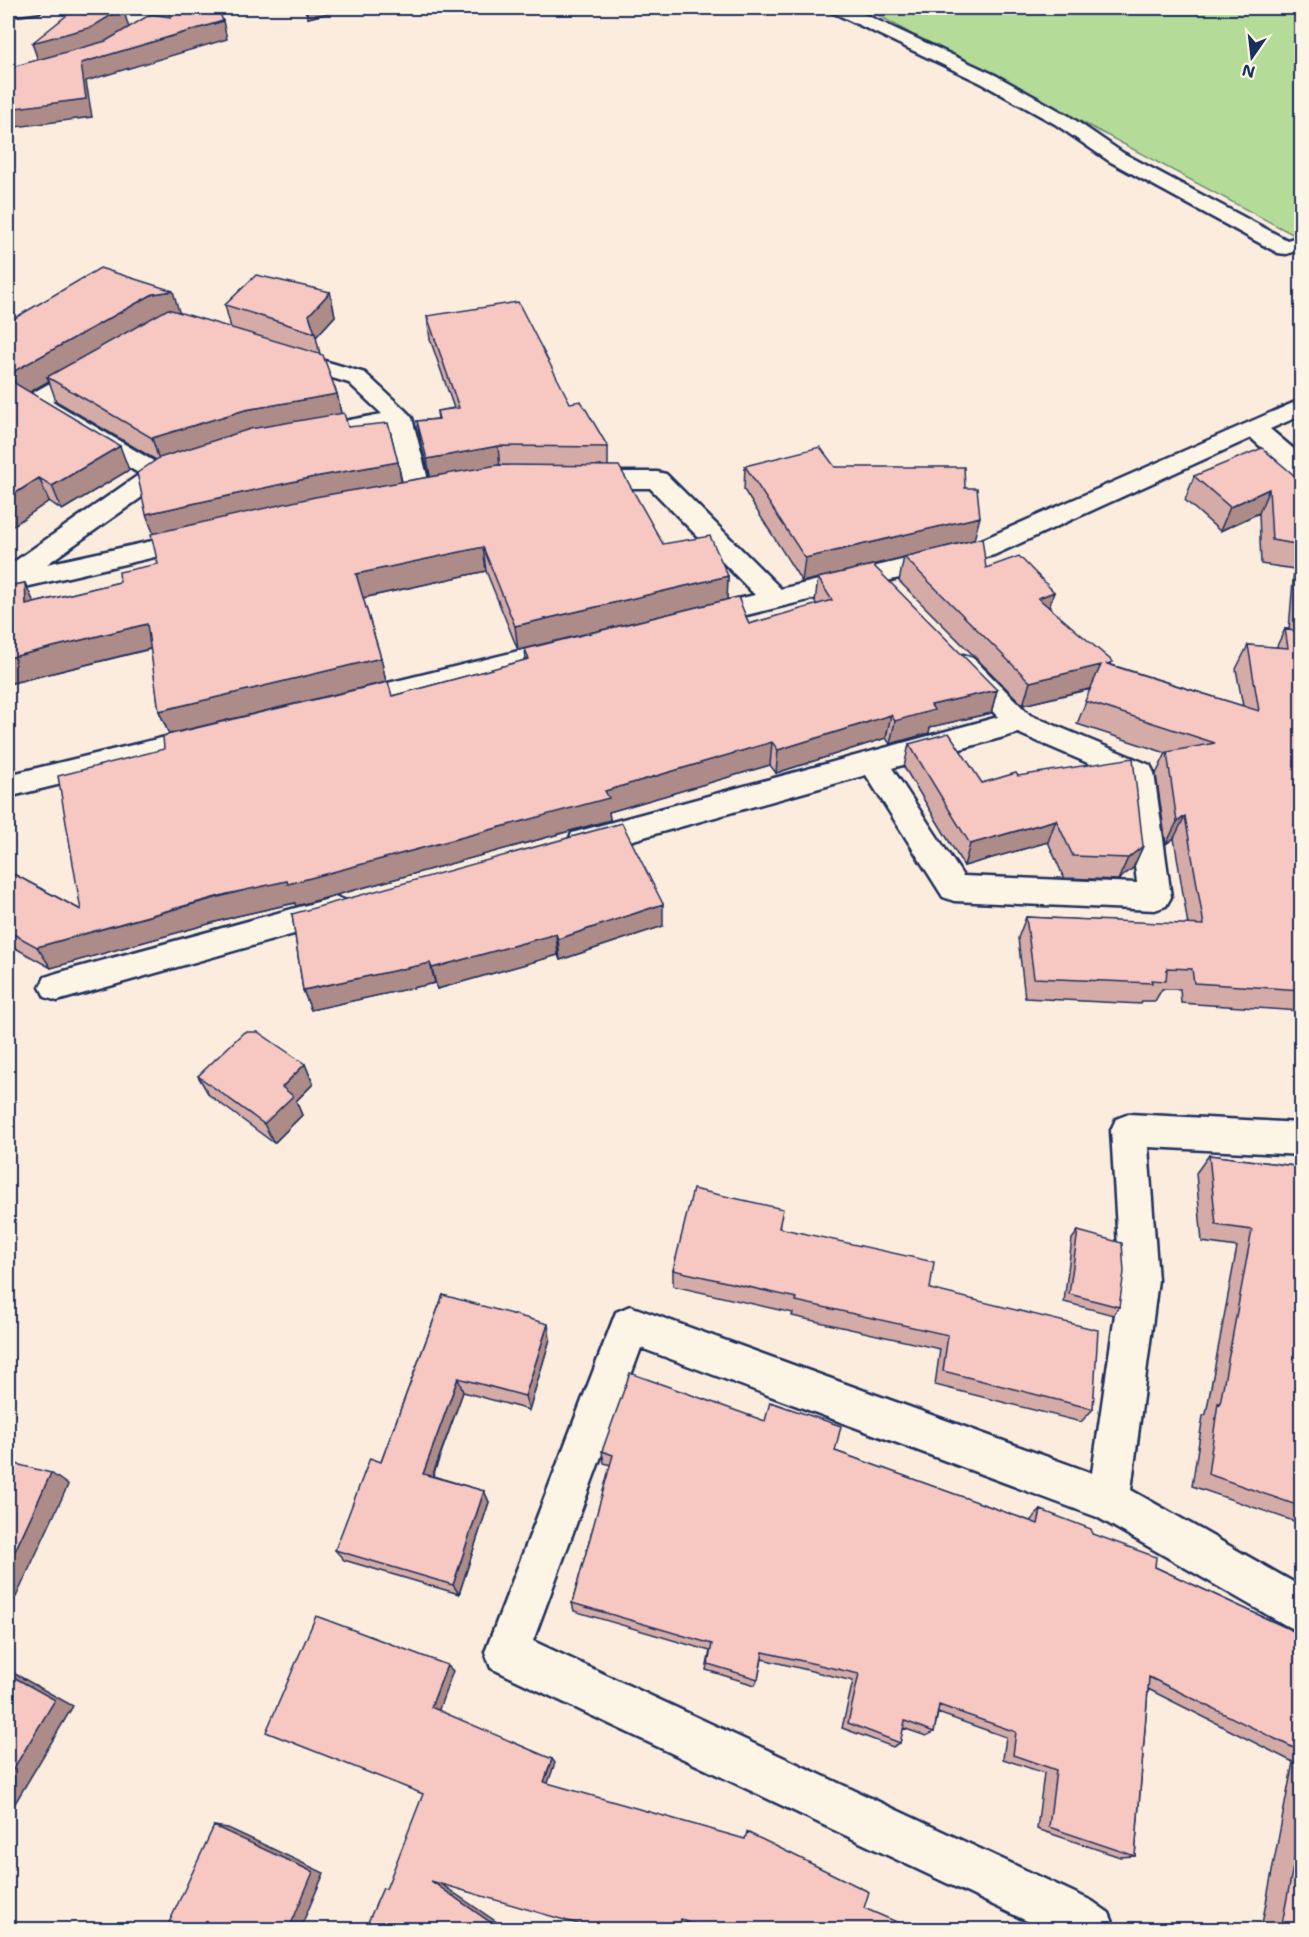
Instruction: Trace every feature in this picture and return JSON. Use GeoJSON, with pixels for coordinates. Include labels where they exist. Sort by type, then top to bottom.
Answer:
{"type":"FeatureCollection","features":[{"type":"Feature","properties":{"kind":"street"},"geometry":{"type":"LineString","coordinates":[[8,11],[33,8]]}},
{"type":"Feature","properties":{"kind":"street"},"geometry":{"type":"LineString","coordinates":[[838,8],[988,79],[1062,120],[1116,157],[1286,248],[1302,242]]}},
{"type":"Feature","properties":{"kind":"street"},"geometry":{"type":"LineString","coordinates":[[260,348],[357,378],[400,418],[420,494]]}},
{"type":"Feature","properties":{"kind":"street"},"geometry":{"type":"LineString","coordinates":[[108,360],[35,401],[157,474]]}},
{"type":"Feature","properties":{"kind":"street"},"geometry":{"type":"LineString","coordinates":[[670,624],[985,549],[1302,406]]}},
{"type":"Feature","properties":{"kind":"street"},"geometry":{"type":"LineString","coordinates":[[286,438],[400,418]]}},
{"type":"Feature","properties":{"kind":"street"},"geometry":{"type":"LineString","coordinates":[[1254,428],[1302,470]]}},
{"type":"Feature","properties":{"kind":"street"},"geometry":{"type":"LineString","coordinates":[[8,581],[157,474],[199,461]]}},
{"type":"Feature","properties":{"kind":"street"},"geometry":{"type":"LineString","coordinates":[[556,479],[657,480],[775,599]]}},
{"type":"Feature","properties":{"kind":"street"},"geometry":{"type":"LineString","coordinates":[[8,581],[216,535]]}},
{"type":"Feature","properties":{"kind":"street"},"geometry":{"type":"LineString","coordinates":[[876,576],[900,600]]}},
{"type":"Feature","properties":{"kind":"street"},"geometry":{"type":"LineString","coordinates":[[321,710],[589,644]]}},
{"type":"Feature","properties":{"kind":"street"},"geometry":{"type":"LineString","coordinates":[[873,762],[954,888],[1155,897],[1138,773],[1020,722],[948,649]]}},
{"type":"Feature","properties":{"kind":"street"},"geometry":{"type":"LineString","coordinates":[[551,851],[1020,722]]}},
{"type":"Feature","properties":{"kind":"street"},"geometry":{"type":"LineString","coordinates":[[8,786],[228,732]]}},
{"type":"Feature","properties":{"kind":"street"},"geometry":{"type":"LineString","coordinates":[[57,987],[367,901]]}},
{"type":"Feature","properties":{"kind":"street"},"geometry":{"type":"LineString","coordinates":[[1109,1500],[1139,1280],[1129,1130],[1302,1139]]}},
{"type":"Feature","properties":{"kind":"street"},"geometry":{"type":"LineString","coordinates":[[1092,1929],[1075,1918],[507,1652],[630,1325],[1109,1500],[1302,1611]]}},
{"type":"Feature","properties":{"kind":"green space"},"geometry":{"type":"Polygon","coordinates":[[[866,8],[1301,8],[1301,232],[1294,235],[988,72],[930,45],[866,8]]]}},
{"type":"Feature","properties":{"kind":"building"},"geometry":{"type":"Polygon","coordinates":[[[76,8],[123,8],[92,27],[32,43],[76,8]]]}},
{"type":"Feature","properties":{"kind":"building"},"geometry":{"type":"Polygon","coordinates":[[[168,8],[218,8],[223,21],[81,63],[86,99],[8,109],[8,68],[106,41],[151,14],[171,17],[168,8]]]}},
{"type":"Feature","properties":{"kind":"building"},"geometry":{"type":"Polygon","coordinates":[[[100,268],[173,291],[153,294],[16,370],[11,377],[16,384],[120,446],[52,486],[39,478],[8,498],[8,322],[100,268]]]}},
{"type":"Feature","properties":{"kind":"building"},"geometry":{"type":"Polygon","coordinates":[[[256,275],[330,292],[309,315],[315,333],[225,305],[256,275]]]}},
{"type":"Feature","properties":{"kind":"building"},"geometry":{"type":"Polygon","coordinates":[[[518,302],[570,403],[581,401],[608,447],[498,446],[427,459],[417,421],[439,419],[437,411],[459,408],[427,316],[518,302]]]}},
{"type":"Feature","properties":{"kind":"building"},"geometry":{"type":"Polygon","coordinates":[[[168,309],[323,355],[337,394],[245,410],[152,438],[47,377],[168,309]]]}},
{"type":"Feature","properties":{"kind":"building"},"geometry":{"type":"Polygon","coordinates":[[[344,413],[348,427],[388,423],[398,462],[314,477],[146,514],[137,473],[159,458],[250,429],[344,413]]]}},
{"type":"Feature","properties":{"kind":"building"},"geometry":{"type":"Polygon","coordinates":[[[820,447],[835,467],[964,467],[965,488],[977,488],[980,517],[805,558],[745,466],[820,447]]]}},
{"type":"Feature","properties":{"kind":"building"},"geometry":{"type":"Polygon","coordinates":[[[1262,448],[1302,482],[1302,545],[1272,540],[1269,489],[1230,507],[1194,476],[1262,448]]]}},
{"type":"Feature","properties":{"kind":"building"},"geometry":{"type":"Polygon","coordinates":[[[498,465],[619,466],[663,544],[710,536],[728,576],[515,626],[483,547],[356,574],[381,658],[159,711],[147,624],[8,658],[8,586],[25,583],[26,605],[120,582],[119,572],[158,564],[151,534],[315,497],[498,465]]]}},
{"type":"Feature","properties":{"kind":"building"},"geometry":{"type":"Polygon","coordinates":[[[982,538],[986,568],[1019,556],[1054,592],[1038,598],[1113,662],[1107,664],[1259,711],[1248,645],[1288,648],[1285,629],[1298,632],[1302,593],[1302,990],[1194,983],[1192,969],[1167,968],[1166,981],[1151,980],[1152,983],[1034,978],[1026,917],[1204,925],[1185,816],[1177,822],[1167,752],[1215,743],[1085,701],[1101,665],[1030,682],[904,557],[982,538]]]}},
{"type":"Feature","properties":{"kind":"building"},"geometry":{"type":"Polygon","coordinates":[[[873,565],[997,690],[931,705],[934,710],[895,721],[891,715],[778,750],[772,742],[605,791],[609,798],[288,884],[287,881],[227,894],[37,947],[8,931],[8,871],[81,910],[58,776],[164,749],[163,736],[388,682],[392,696],[529,659],[525,649],[738,597],[749,624],[832,600],[818,578],[873,565]]]}},
{"type":"Feature","properties":{"kind":"building"},"geometry":{"type":"Polygon","coordinates":[[[949,733],[982,783],[1016,773],[1018,776],[1133,758],[1143,846],[1128,858],[1073,856],[1056,820],[970,844],[909,744],[949,733]]]}},
{"type":"Feature","properties":{"kind":"building"},"geometry":{"type":"Polygon","coordinates":[[[622,823],[663,904],[558,939],[556,934],[432,968],[430,963],[303,990],[292,914],[622,823]]]}},
{"type":"Feature","properties":{"kind":"building"},"geometry":{"type":"Polygon","coordinates":[[[244,1032],[258,1032],[305,1064],[282,1087],[293,1096],[264,1124],[198,1076],[244,1032]]]}},
{"type":"Feature","properties":{"kind":"building"},"geometry":{"type":"Polygon","coordinates":[[[1209,1155],[1302,1167],[1302,1507],[1208,1474],[1218,1403],[1220,1404],[1252,1230],[1216,1225],[1209,1155]]]}},
{"type":"Feature","properties":{"kind":"building"},"geometry":{"type":"Polygon","coordinates":[[[693,1189],[783,1209],[779,1228],[934,1262],[930,1289],[1098,1330],[1093,1409],[943,1371],[948,1335],[796,1301],[797,1298],[673,1270],[693,1189]]]}},
{"type":"Feature","properties":{"kind":"building"},"geometry":{"type":"Polygon","coordinates":[[[1078,1231],[1122,1243],[1124,1272],[1119,1307],[1069,1294],[1078,1231]]]}},
{"type":"Feature","properties":{"kind":"building"},"geometry":{"type":"Polygon","coordinates":[[[443,1295],[548,1324],[525,1396],[458,1378],[423,1474],[484,1491],[453,1585],[335,1550],[370,1458],[381,1462],[443,1295]]]}},
{"type":"Feature","properties":{"kind":"building"},"geometry":{"type":"Polygon","coordinates":[[[630,1373],[765,1421],[770,1402],[841,1426],[835,1451],[1038,1524],[1041,1510],[1091,1529],[1093,1534],[1156,1557],[1155,1567],[1302,1635],[1302,1752],[1149,1677],[1135,1856],[1049,1827],[1056,1770],[1013,1755],[1016,1732],[939,1705],[934,1732],[905,1721],[900,1743],[848,1723],[859,1674],[763,1652],[758,1679],[708,1664],[712,1644],[572,1603],[613,1455],[602,1451],[630,1373]]]}},
{"type":"Feature","properties":{"kind":"building"},"geometry":{"type":"Polygon","coordinates":[[[8,1462],[51,1473],[8,1566],[8,1462]]]}},
{"type":"Feature","properties":{"kind":"building"},"geometry":{"type":"Polygon","coordinates":[[[316,1616],[447,1665],[431,1707],[552,1759],[544,1782],[745,1839],[747,1832],[869,1892],[864,1908],[913,1929],[701,1929],[681,1919],[679,1929],[595,1929],[431,1881],[500,1929],[365,1929],[383,1888],[386,1889],[423,1794],[266,1732],[316,1616]]]}},
{"type":"Feature","properties":{"kind":"building"},"geometry":{"type":"Polygon","coordinates":[[[8,1674],[55,1700],[8,1778],[8,1674]]]}},
{"type":"Feature","properties":{"kind":"building"},"geometry":{"type":"Polygon","coordinates":[[[1302,1820],[1302,1929],[1281,1929],[1302,1820]]]}},
{"type":"Feature","properties":{"kind":"building"},"geometry":{"type":"Polygon","coordinates":[[[214,1826],[313,1872],[289,1929],[173,1929],[167,1927],[214,1826]]]}}]}
